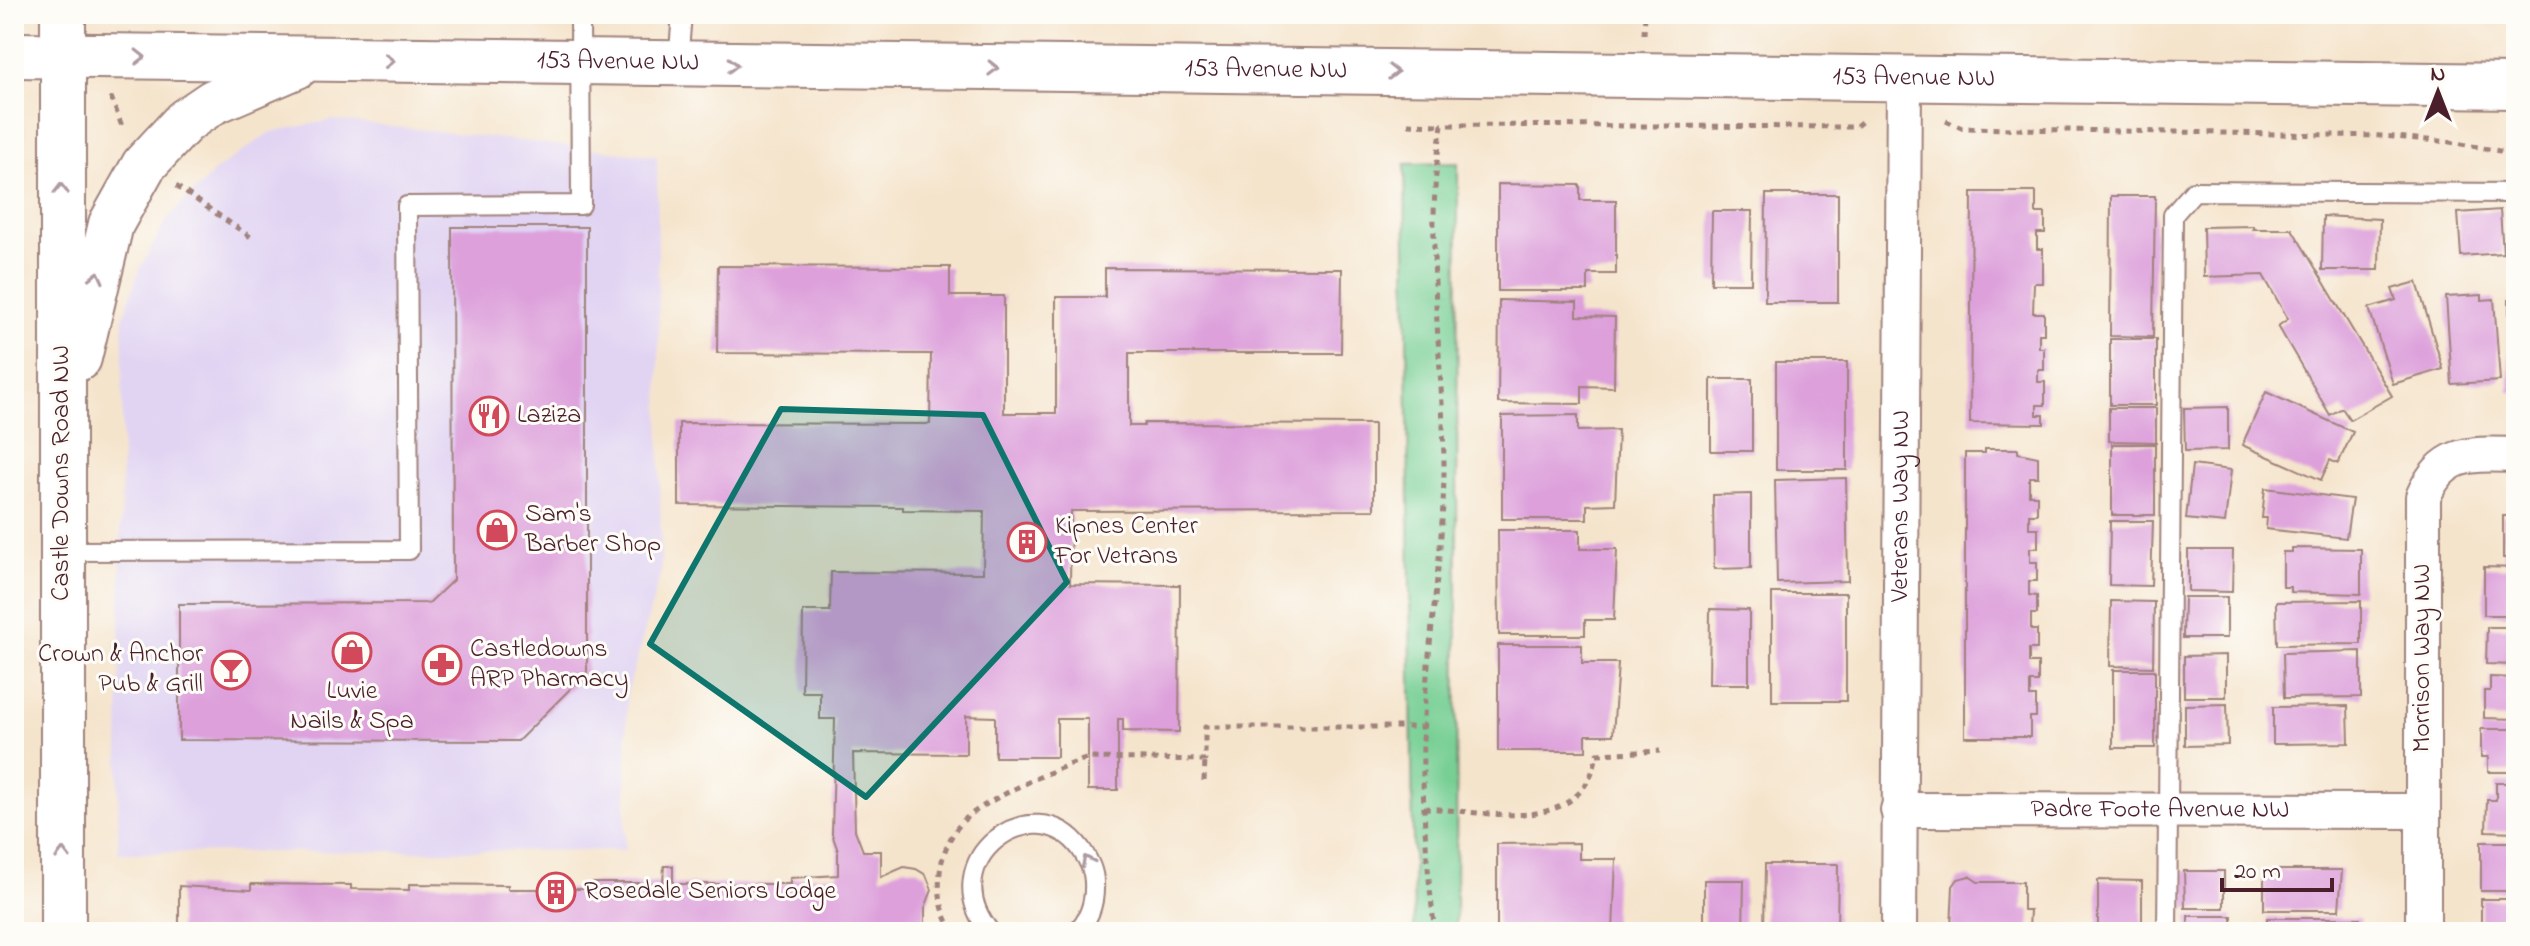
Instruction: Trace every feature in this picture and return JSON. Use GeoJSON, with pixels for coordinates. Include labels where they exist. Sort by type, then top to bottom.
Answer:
{"type":"FeatureCollection","features":[{"type":"Feature","properties":{"kind":"main road","name":"153 Avenue NW"},"geometry":{"type":"LineString","coordinates":[[14,55],[63,35],[311,60],[2516,86]]}},
{"type":"Feature","properties":{"kind":"main road","name":"Castle Downs Road NW"},"geometry":{"type":"LineString","coordinates":[[63,35],[63,932]]}},
{"type":"Feature","properties":{"kind":"main road"},"geometry":{"type":"LineString","coordinates":[[62,435],[111,224],[144,165],[185,121],[213,102],[311,60]]}},
{"type":"Feature","properties":{"kind":"street","name":"Veterans Way NW"},"geometry":{"type":"LineString","coordinates":[[1899,932],[1904,78]]}},
{"type":"Feature","properties":{"kind":"street","name":"Morrison Way NW"},"geometry":{"type":"LineString","coordinates":[[2423,932],[2423,497],[2433,475],[2450,461],[2472,454],[2516,455]]}},
{"type":"Feature","properties":{"kind":"street","name":"Padre Foote Avenue NW"},"geometry":{"type":"LineString","coordinates":[[1898,810],[2423,811]]}},
{"type":"Feature","properties":{"kind":"lane"},"geometry":{"type":"LineString","coordinates":[[62,551],[409,550],[407,206],[581,205],[580,14]]}},
{"type":"Feature","properties":{"kind":"lane"},"geometry":{"type":"LineString","coordinates":[[678,64],[682,14]]}},
{"type":"Feature","properties":{"kind":"lane"},"geometry":{"type":"LineString","coordinates":[[2167,932],[2173,215],[2194,191],[2516,193]]}},
{"type":"Feature","properties":{"kind":"lane"},"geometry":{"type":"LineString","coordinates":[[990,932],[979,918],[972,900],[971,880],[977,861],[988,844],[1005,832],[1024,826],[1043,826],[1061,832],[1077,843],[1094,877],[1090,912],[1076,932]]}},
{"type":"Feature","properties":{"kind":"path"},"geometry":{"type":"LineString","coordinates":[[1408,124],[1855,127],[1866,118]]}},
{"type":"Feature","properties":{"kind":"path"},"geometry":{"type":"LineString","coordinates":[[1944,119],[1962,128],[2384,136],[2516,154]]}},
{"type":"Feature","properties":{"kind":"path"},"geometry":{"type":"LineString","coordinates":[[1435,932],[1424,808],[1424,727],[1439,577],[1444,466],[1434,222],[1436,164],[1442,125]]}},
{"type":"Feature","properties":{"kind":"path"},"geometry":{"type":"LineString","coordinates":[[1204,781],[1205,727],[1424,727]]}},
{"type":"Feature","properties":{"kind":"path"},"geometry":{"type":"LineString","coordinates":[[1424,808],[1541,814],[1566,805],[1586,788],[1597,754],[1660,751]]}},
{"type":"Feature","properties":{"kind":"path"},"geometry":{"type":"LineString","coordinates":[[954,932],[940,896],[940,869],[948,844],[963,822],[982,807],[1072,762],[1089,758],[1205,760]]}},
{"type":"Feature","properties":{"kind":"highlighted area"},"geometry":{"type":"Polygon","coordinates":[[[781,409],[983,415],[1067,582],[866,797],[650,644],[781,409]]]}},
{"type":"Feature","properties":{"kind":"shaded area"},"geometry":{"type":"Polygon","coordinates":[[[334,120],[657,156],[661,571],[627,694],[625,850],[118,853],[123,319],[139,270],[168,218],[215,171],[270,132],[334,120]]]}},
{"type":"Feature","properties":{"kind":"green space"},"geometry":{"type":"Polygon","coordinates":[[[1458,163],[1456,932],[1414,932],[1405,164],[1458,163]]]}},
{"type":"Feature","properties":{"kind":"building"},"geometry":{"type":"Polygon","coordinates":[[[1498,184],[1580,185],[1580,200],[1616,200],[1616,274],[1588,274],[1588,291],[1498,291],[1498,184]]]}},
{"type":"Feature","properties":{"kind":"building"},"geometry":{"type":"Polygon","coordinates":[[[1972,192],[2036,192],[2036,213],[2045,213],[2045,233],[2037,233],[2037,249],[2043,249],[2043,283],[2034,283],[2033,313],[2044,313],[2044,334],[2039,334],[2039,348],[2044,348],[2044,370],[2038,370],[2038,382],[2045,382],[2045,405],[2037,405],[2037,415],[2044,415],[2044,424],[1970,423],[1972,192]]]}},
{"type":"Feature","properties":{"kind":"building"},"geometry":{"type":"Polygon","coordinates":[[[1766,194],[1838,194],[1838,302],[1765,302],[1766,194]]]}},
{"type":"Feature","properties":{"kind":"building"},"geometry":{"type":"Polygon","coordinates":[[[2111,196],[2155,196],[2153,337],[2110,336],[2111,196]]]}},
{"type":"Feature","properties":{"kind":"building"},"geometry":{"type":"Polygon","coordinates":[[[2500,210],[2503,253],[2461,256],[2458,213],[2500,210]]]}},
{"type":"Feature","properties":{"kind":"building"},"geometry":{"type":"Polygon","coordinates":[[[1712,211],[1752,211],[1751,283],[1711,283],[1712,211]]]}},
{"type":"Feature","properties":{"kind":"building"},"geometry":{"type":"Polygon","coordinates":[[[2509,215],[2516,215],[2516,260],[2508,260],[2509,215]]]}},
{"type":"Feature","properties":{"kind":"building"},"geometry":{"type":"Polygon","coordinates":[[[2323,216],[2380,219],[2379,270],[2322,270],[2323,216]]]}},
{"type":"Feature","properties":{"kind":"building"},"geometry":{"type":"Polygon","coordinates":[[[2253,226],[2253,229],[2292,229],[2392,396],[2350,420],[2342,408],[2330,415],[2278,326],[2288,319],[2263,275],[2204,277],[2203,227],[2253,226]]]}},
{"type":"Feature","properties":{"kind":"building"},"geometry":{"type":"Polygon","coordinates":[[[452,227],[587,227],[587,672],[518,741],[179,740],[179,604],[429,603],[453,580],[452,227]]]}},
{"type":"Feature","properties":{"kind":"building","name":"Kipnes Center For Vetrans"},"geometry":{"type":"Polygon","coordinates":[[[718,266],[950,267],[950,296],[1004,296],[1004,413],[1056,413],[1056,297],[1105,297],[1105,268],[1342,269],[1341,353],[1129,353],[1129,426],[1144,426],[1144,423],[1374,424],[1374,510],[1071,511],[1070,584],[1180,585],[1179,732],[1123,731],[1123,719],[1118,719],[1118,790],[1088,790],[1088,719],[1057,719],[1057,757],[995,757],[995,717],[966,716],[966,754],[853,753],[855,830],[863,851],[881,851],[881,877],[904,867],[926,875],[932,890],[925,908],[925,932],[179,932],[179,886],[251,890],[251,884],[351,885],[351,889],[409,890],[409,884],[587,889],[587,883],[663,883],[664,866],[673,866],[673,884],[790,884],[790,878],[838,875],[838,851],[832,834],[835,719],[820,719],[820,692],[802,692],[803,611],[830,611],[831,572],[983,573],[984,511],[903,510],[903,507],[679,505],[679,423],[930,424],[931,354],[717,353],[718,266]]]}},
{"type":"Feature","properties":{"kind":"building"},"geometry":{"type":"Polygon","coordinates":[[[2417,282],[2443,369],[2393,384],[2369,308],[2396,300],[2392,289],[2417,282]]]}},
{"type":"Feature","properties":{"kind":"building"},"geometry":{"type":"Polygon","coordinates":[[[2482,295],[2482,300],[2494,299],[2500,381],[2452,384],[2446,297],[2482,295]]]}},
{"type":"Feature","properties":{"kind":"building"},"geometry":{"type":"Polygon","coordinates":[[[1499,300],[1577,302],[1577,316],[1615,317],[1614,387],[1582,386],[1582,404],[1498,403],[1499,300]]]}},
{"type":"Feature","properties":{"kind":"building"},"geometry":{"type":"Polygon","coordinates":[[[2509,300],[2516,300],[2516,392],[2509,392],[2509,300]]]}},
{"type":"Feature","properties":{"kind":"building"},"geometry":{"type":"Polygon","coordinates":[[[2110,339],[2156,339],[2156,405],[2110,405],[2110,339]]]}},
{"type":"Feature","properties":{"kind":"building"},"geometry":{"type":"Polygon","coordinates":[[[1776,362],[1847,362],[1847,470],[1776,470],[1776,362]]]}},
{"type":"Feature","properties":{"kind":"building"},"geometry":{"type":"Polygon","coordinates":[[[1711,379],[1752,379],[1752,451],[1711,451],[1711,379]]]}},
{"type":"Feature","properties":{"kind":"building"},"geometry":{"type":"Polygon","coordinates":[[[2266,392],[2353,432],[2338,464],[2330,460],[2321,480],[2242,445],[2266,392]]]}},
{"type":"Feature","properties":{"kind":"building"},"geometry":{"type":"Polygon","coordinates":[[[2228,407],[2228,450],[2185,451],[2184,408],[2228,407]]]}},
{"type":"Feature","properties":{"kind":"building"},"geometry":{"type":"Polygon","coordinates":[[[2109,408],[2156,408],[2156,442],[2109,441],[2109,408]]]}},
{"type":"Feature","properties":{"kind":"building"},"geometry":{"type":"Polygon","coordinates":[[[1578,415],[1578,431],[1618,430],[1615,504],[1587,505],[1587,519],[1502,519],[1502,416],[1578,415]]]}},
{"type":"Feature","properties":{"kind":"building"},"geometry":{"type":"Polygon","coordinates":[[[2112,444],[2155,444],[2155,515],[2112,515],[2112,444]]]}},
{"type":"Feature","properties":{"kind":"building"},"geometry":{"type":"Polygon","coordinates":[[[1985,449],[2018,449],[2018,453],[2038,457],[2038,477],[2029,477],[2029,495],[2037,495],[2037,514],[2029,514],[2029,528],[2038,528],[2038,548],[2030,548],[2030,562],[2037,562],[2037,581],[2029,581],[2029,595],[2037,596],[2037,614],[2031,614],[2031,630],[2037,630],[2037,649],[2029,649],[2029,663],[2038,663],[2038,682],[2030,682],[2030,697],[2036,697],[2036,717],[2030,717],[2030,737],[1965,737],[1965,453],[1985,453],[1985,449]]]}},
{"type":"Feature","properties":{"kind":"building"},"geometry":{"type":"Polygon","coordinates":[[[2192,465],[2231,470],[2225,523],[2186,519],[2192,465]]]}},
{"type":"Feature","properties":{"kind":"building"},"geometry":{"type":"Polygon","coordinates":[[[1846,478],[1848,581],[1777,583],[1775,480],[1846,478]]]}},
{"type":"Feature","properties":{"kind":"building"},"geometry":{"type":"Polygon","coordinates":[[[2265,488],[2352,499],[2346,538],[2266,529],[2267,518],[2262,518],[2265,488]]]}},
{"type":"Feature","properties":{"kind":"building"},"geometry":{"type":"Polygon","coordinates":[[[1751,494],[1751,568],[1714,569],[1713,495],[1751,494]]]}},
{"type":"Feature","properties":{"kind":"building"},"geometry":{"type":"Polygon","coordinates":[[[2503,516],[2516,516],[2516,558],[2503,558],[2503,516]]]}},
{"type":"Feature","properties":{"kind":"building"},"geometry":{"type":"Polygon","coordinates":[[[2110,521],[2153,521],[2151,586],[2109,585],[2110,521]]]}},
{"type":"Feature","properties":{"kind":"building"},"geometry":{"type":"Polygon","coordinates":[[[1498,530],[1580,530],[1580,549],[1617,549],[1614,620],[1585,620],[1585,635],[1499,635],[1498,530]]]}},
{"type":"Feature","properties":{"kind":"building"},"geometry":{"type":"Polygon","coordinates":[[[2292,548],[2361,549],[2361,594],[2290,592],[2290,587],[2283,587],[2283,552],[2292,552],[2292,548]]]}},
{"type":"Feature","properties":{"kind":"building"},"geometry":{"type":"Polygon","coordinates":[[[2188,550],[2233,550],[2232,592],[2188,591],[2188,550]]]}},
{"type":"Feature","properties":{"kind":"building"},"geometry":{"type":"Polygon","coordinates":[[[2484,567],[2516,568],[2516,615],[2484,615],[2484,567]]]}},
{"type":"Feature","properties":{"kind":"building"},"geometry":{"type":"Polygon","coordinates":[[[1772,593],[1846,593],[1846,701],[1772,701],[1772,593]]]}},
{"type":"Feature","properties":{"kind":"building"},"geometry":{"type":"Polygon","coordinates":[[[2184,597],[2227,597],[2227,638],[2183,638],[2184,597]]]}},
{"type":"Feature","properties":{"kind":"building"},"geometry":{"type":"Polygon","coordinates":[[[2111,601],[2154,602],[2153,667],[2110,666],[2111,601]]]}},
{"type":"Feature","properties":{"kind":"building"},"geometry":{"type":"Polygon","coordinates":[[[2361,601],[2361,644],[2277,645],[2276,602],[2361,601]]]}},
{"type":"Feature","properties":{"kind":"building"},"geometry":{"type":"Polygon","coordinates":[[[1710,609],[1749,610],[1749,684],[1709,684],[1710,609]]]}},
{"type":"Feature","properties":{"kind":"building"},"geometry":{"type":"Polygon","coordinates":[[[2487,627],[2516,627],[2516,665],[2486,664],[2487,627]]]}},
{"type":"Feature","properties":{"kind":"building"},"geometry":{"type":"Polygon","coordinates":[[[1498,645],[1582,645],[1582,663],[1618,663],[1613,735],[1586,735],[1586,751],[1498,751],[1498,645]]]}},
{"type":"Feature","properties":{"kind":"building"},"geometry":{"type":"Polygon","coordinates":[[[2361,651],[2361,697],[2284,698],[2283,653],[2361,651]]]}},
{"type":"Feature","properties":{"kind":"building"},"geometry":{"type":"Polygon","coordinates":[[[2226,655],[2226,697],[2184,697],[2184,656],[2226,655]]]}},
{"type":"Feature","properties":{"kind":"building"},"geometry":{"type":"Polygon","coordinates":[[[2113,670],[2155,670],[2155,748],[2113,748],[2113,670]]]}},
{"type":"Feature","properties":{"kind":"building"},"geometry":{"type":"Polygon","coordinates":[[[2490,677],[2516,678],[2516,719],[2484,718],[2484,691],[2490,691],[2490,677]]]}},
{"type":"Feature","properties":{"kind":"building"},"geometry":{"type":"Polygon","coordinates":[[[2227,704],[2228,745],[2185,746],[2185,705],[2227,704]]]}},
{"type":"Feature","properties":{"kind":"building"},"geometry":{"type":"Polygon","coordinates":[[[2348,706],[2349,743],[2273,744],[2273,707],[2348,706]]]}},
{"type":"Feature","properties":{"kind":"building"},"geometry":{"type":"Polygon","coordinates":[[[2481,729],[2516,729],[2516,772],[2488,772],[2488,757],[2481,757],[2481,729]]]}},
{"type":"Feature","properties":{"kind":"building"},"geometry":{"type":"Polygon","coordinates":[[[2496,783],[2516,783],[2516,832],[2486,831],[2487,800],[2496,800],[2496,783]]]}},
{"type":"Feature","properties":{"kind":"building"},"geometry":{"type":"Polygon","coordinates":[[[2481,842],[2516,842],[2516,891],[2481,891],[2481,842]]]}},
{"type":"Feature","properties":{"kind":"building"},"geometry":{"type":"Polygon","coordinates":[[[1579,843],[1579,859],[1616,859],[1613,931],[1497,932],[1497,844],[1579,843]]]}},
{"type":"Feature","properties":{"kind":"building"},"geometry":{"type":"Polygon","coordinates":[[[1765,864],[1838,864],[1837,932],[1764,932],[1765,864]]]}},
{"type":"Feature","properties":{"kind":"building"},"geometry":{"type":"Polygon","coordinates":[[[2264,870],[2342,870],[2339,910],[2264,910],[2264,870]]]}},
{"type":"Feature","properties":{"kind":"building"},"geometry":{"type":"Polygon","coordinates":[[[2184,871],[2224,871],[2224,908],[2185,908],[2184,871]]]}},
{"type":"Feature","properties":{"kind":"building"},"geometry":{"type":"Polygon","coordinates":[[[1969,876],[1978,882],[2023,882],[2023,910],[2030,910],[2029,929],[2023,929],[2023,932],[1959,932],[1959,928],[1951,928],[1953,886],[1958,879],[1969,876]]]}},
{"type":"Feature","properties":{"kind":"building"},"geometry":{"type":"Polygon","coordinates":[[[1704,880],[1744,880],[1743,932],[1704,932],[1704,880]]]}},
{"type":"Feature","properties":{"kind":"building"},"geometry":{"type":"Polygon","coordinates":[[[2098,880],[2142,881],[2142,932],[2098,932],[2098,880]]]}},
{"type":"Feature","properties":{"kind":"building"},"geometry":{"type":"Polygon","coordinates":[[[2481,899],[2516,899],[2516,932],[2481,932],[2481,899]]]}},
{"type":"Feature","properties":{"kind":"building"},"geometry":{"type":"Polygon","coordinates":[[[2188,916],[2232,916],[2232,932],[2188,932],[2188,916]]]}},
{"type":"Feature","properties":{"kind":"building"},"geometry":{"type":"Polygon","coordinates":[[[2267,918],[2360,918],[2360,932],[2267,932],[2267,918]]]}},
{"type":"Feature","properties":{"kind":"place","name":"Laziza"},"geometry":{"type":"Point","coordinates":[489,416]}},
{"type":"Feature","properties":{"kind":"place","name":"Sam's Barber Shop"},"geometry":{"type":"Point","coordinates":[497,530]}},
{"type":"Feature","properties":{"kind":"place","name":"Kipnes Center For Vetrans"},"geometry":{"type":"Point","coordinates":[1027,542]}},
{"type":"Feature","properties":{"kind":"place","name":"Luvie Nails & Spa"},"geometry":{"type":"Point","coordinates":[352,652]}},
{"type":"Feature","properties":{"kind":"place","name":"Castledowns ARP Pharmacy"},"geometry":{"type":"Point","coordinates":[442,665]}},
{"type":"Feature","properties":{"kind":"place","name":"Crown & Anchor Pub & Grill"},"geometry":{"type":"Point","coordinates":[231,670]}},
{"type":"Feature","properties":{"kind":"place","name":"Rosedale Seniors Lodge"},"geometry":{"type":"Point","coordinates":[556,892]}}]}
